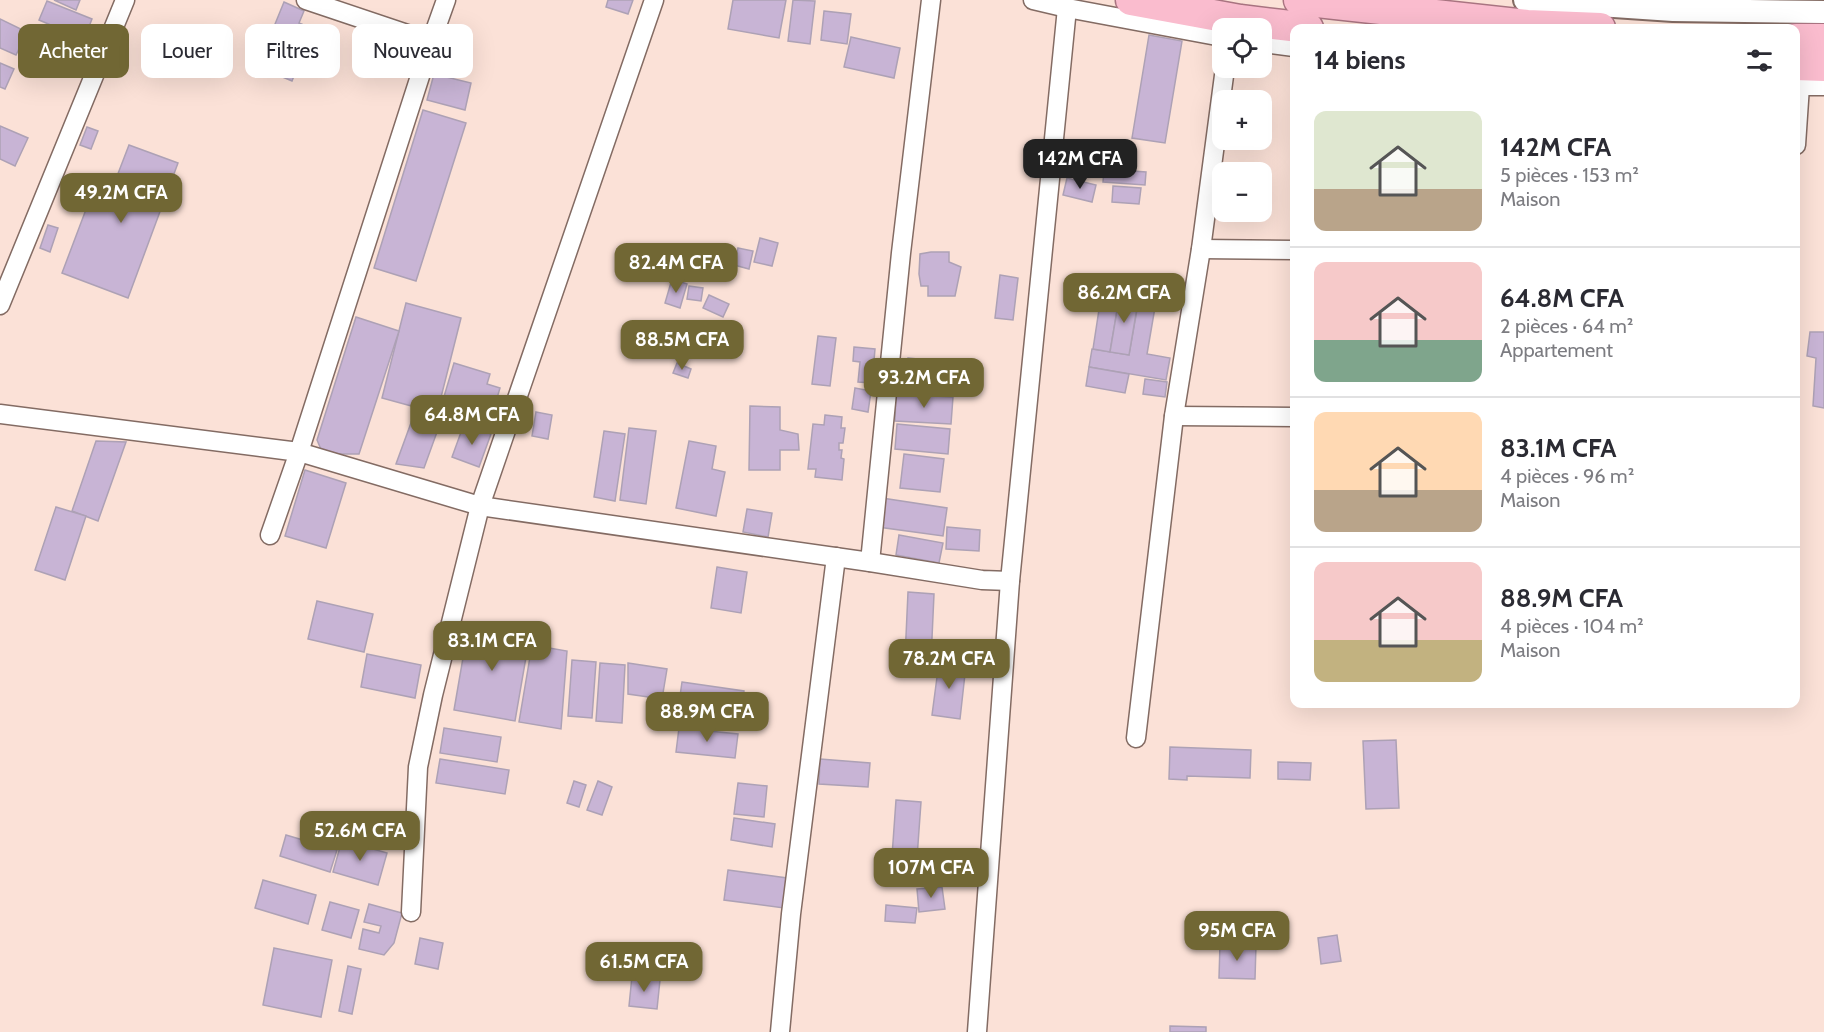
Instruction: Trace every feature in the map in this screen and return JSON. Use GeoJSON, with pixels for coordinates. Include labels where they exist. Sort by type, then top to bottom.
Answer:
{"type":"FeatureCollection","features":[{"type":"Feature","properties":{"kind":"highway"},"geometry":{"type":"LineString","coordinates":[[1131,0],[1240,20],[1290,26]]}},
{"type":"Feature","properties":{"kind":"highway"},"geometry":{"type":"LineString","coordinates":[[1299,0],[1518,24]]}},
{"type":"Feature","properties":{"kind":"highway"},"geometry":{"type":"LineString","coordinates":[[1800,66],[1824,39]]}},
{"type":"Feature","properties":{"kind":"street"},"geometry":{"type":"LineString","coordinates":[[0,305],[125,0]]}},
{"type":"Feature","properties":{"kind":"street"},"geometry":{"type":"LineString","coordinates":[[306,0],[377,24]]}},
{"type":"Feature","properties":{"kind":"street"},"geometry":{"type":"LineString","coordinates":[[437,24],[446,0]]}},
{"type":"Feature","properties":{"kind":"street"},"geometry":{"type":"LineString","coordinates":[[411,912],[418,767],[433,695],[480,506],[654,0]]}},
{"type":"Feature","properties":{"kind":"street"},"geometry":{"type":"LineString","coordinates":[[870,562],[901,253],[931,0]]}},
{"type":"Feature","properties":{"kind":"street"},"geometry":{"type":"LineString","coordinates":[[1033,0],[1212,35]]}},
{"type":"Feature","properties":{"kind":"street"},"geometry":{"type":"LineString","coordinates":[[1525,0],[1673,10],[1824,12]]}},
{"type":"Feature","properties":{"kind":"street"},"geometry":{"type":"LineString","coordinates":[[977,1032],[1010,581],[1067,8]]}},
{"type":"Feature","properties":{"kind":"street"},"geometry":{"type":"LineString","coordinates":[[1272,44],[1290,46]]}},
{"type":"Feature","properties":{"kind":"street"},"geometry":{"type":"LineString","coordinates":[[1800,66],[1824,86]]}},
{"type":"Feature","properties":{"kind":"street"},"geometry":{"type":"LineString","coordinates":[[270,535],[299,452],[418,78]]}},
{"type":"Feature","properties":{"kind":"street"},"geometry":{"type":"LineString","coordinates":[[1136,738],[1174,416],[1201,249],[1224,78]]}},
{"type":"Feature","properties":{"kind":"street"},"geometry":{"type":"LineString","coordinates":[[1201,249],[1290,250]]}},
{"type":"Feature","properties":{"kind":"street"},"geometry":{"type":"LineString","coordinates":[[0,414],[299,452],[480,506],[982,580],[1010,581]]}},
{"type":"Feature","properties":{"kind":"street"},"geometry":{"type":"LineString","coordinates":[[1174,416],[1290,417]]}},
{"type":"Feature","properties":{"kind":"street"},"geometry":{"type":"LineString","coordinates":[[780,1032],[791,914],[836,557]]}},
{"type":"Feature","properties":{"kind":"building"},"geometry":{"type":"Polygon","coordinates":[[[54,0],[80,0],[76,10],[54,0]]]}},
{"type":"Feature","properties":{"kind":"building"},"geometry":{"type":"Polygon","coordinates":[[[608,0],[633,0],[628,14],[606,7],[608,0]]]}},
{"type":"Feature","properties":{"kind":"building"},"geometry":{"type":"Polygon","coordinates":[[[733,0],[786,0],[779,38],[728,29],[733,0]]]}},
{"type":"Feature","properties":{"kind":"building"},"geometry":{"type":"Polygon","coordinates":[[[793,0],[815,1],[810,44],[788,41],[793,0]]]}},
{"type":"Feature","properties":{"kind":"building"},"geometry":{"type":"Polygon","coordinates":[[[47,1],[92,19],[90,24],[48,24],[39,20],[47,1]]]}},
{"type":"Feature","properties":{"kind":"building"},"geometry":{"type":"Polygon","coordinates":[[[284,2],[304,11],[299,23],[301,24],[275,24],[284,2]]]}},
{"type":"Feature","properties":{"kind":"building"},"geometry":{"type":"Polygon","coordinates":[[[824,11],[851,14],[847,44],[821,40],[824,11]]]}},
{"type":"Feature","properties":{"kind":"building"},"geometry":{"type":"Polygon","coordinates":[[[0,19],[18,28],[18,51],[16,55],[0,48],[0,19]]]}},
{"type":"Feature","properties":{"kind":"building"},"geometry":{"type":"Polygon","coordinates":[[[1149,35],[1182,41],[1165,143],[1132,138],[1149,35]]]}},
{"type":"Feature","properties":{"kind":"building"},"geometry":{"type":"Polygon","coordinates":[[[851,37],[900,48],[894,78],[844,67],[851,37]]]}},
{"type":"Feature","properties":{"kind":"building"},"geometry":{"type":"Polygon","coordinates":[[[0,63],[14,69],[5,89],[0,87],[0,63]]]}},
{"type":"Feature","properties":{"kind":"building"},"geometry":{"type":"Polygon","coordinates":[[[433,78],[450,78],[471,83],[465,110],[427,100],[433,78]]]}},
{"type":"Feature","properties":{"kind":"building"},"geometry":{"type":"Polygon","coordinates":[[[423,110],[466,123],[416,281],[374,268],[423,110]]]}},
{"type":"Feature","properties":{"kind":"building"},"geometry":{"type":"Polygon","coordinates":[[[0,126],[28,138],[15,166],[0,159],[0,126]]]}},
{"type":"Feature","properties":{"kind":"building"},"geometry":{"type":"Polygon","coordinates":[[[87,127],[98,131],[91,149],[80,145],[87,127]]]}},
{"type":"Feature","properties":{"kind":"building"},"geometry":{"type":"Polygon","coordinates":[[[129,145],[178,163],[128,298],[62,273],[93,191],[109,197],[129,145]]]}},
{"type":"Feature","properties":{"kind":"building"},"geometry":{"type":"Polygon","coordinates":[[[1104,169],[1146,172],[1145,185],[1103,182],[1104,169]]]}},
{"type":"Feature","properties":{"kind":"building"},"geometry":{"type":"Polygon","coordinates":[[[1067,178],[1096,185],[1092,202],[1063,195],[1067,178]]]}},
{"type":"Feature","properties":{"kind":"building"},"geometry":{"type":"Polygon","coordinates":[[[1113,186],[1141,188],[1139,204],[1112,202],[1113,186]]]}},
{"type":"Feature","properties":{"kind":"building"},"geometry":{"type":"Polygon","coordinates":[[[48,225],[58,228],[50,252],[40,248],[48,225]]]}},
{"type":"Feature","properties":{"kind":"building"},"geometry":{"type":"Polygon","coordinates":[[[760,238],[778,243],[772,266],[754,262],[760,238]]]}},
{"type":"Feature","properties":{"kind":"building"},"geometry":{"type":"Polygon","coordinates":[[[738,248],[753,251],[749,269],[734,265],[738,248]]]}},
{"type":"Feature","properties":{"kind":"building"},"geometry":{"type":"Polygon","coordinates":[[[949,252],[949,262],[961,267],[955,296],[928,296],[928,286],[921,286],[920,254],[949,252]]]}},
{"type":"Feature","properties":{"kind":"building"},"geometry":{"type":"Polygon","coordinates":[[[682,253],[697,259],[689,280],[674,274],[682,253]]]}},
{"type":"Feature","properties":{"kind":"building"},"geometry":{"type":"Polygon","coordinates":[[[1000,275],[1018,278],[1013,320],[995,318],[1000,275]]]}},
{"type":"Feature","properties":{"kind":"building"},"geometry":{"type":"Polygon","coordinates":[[[672,279],[687,284],[680,308],[665,303],[672,279]]]}},
{"type":"Feature","properties":{"kind":"building"},"geometry":{"type":"Polygon","coordinates":[[[1142,281],[1159,284],[1147,354],[1170,358],[1166,380],[1089,367],[1092,349],[1129,355],[1142,281]]]}},
{"type":"Feature","properties":{"kind":"building"},"geometry":{"type":"Polygon","coordinates":[[[689,286],[703,288],[701,301],[687,299],[689,286]]]}},
{"type":"Feature","properties":{"kind":"building"},"geometry":{"type":"Polygon","coordinates":[[[1102,290],[1120,293],[1110,352],[1093,349],[1102,290]]]}},
{"type":"Feature","properties":{"kind":"building"},"geometry":{"type":"Polygon","coordinates":[[[1120,293],[1139,296],[1129,355],[1110,352],[1120,293]]]}},
{"type":"Feature","properties":{"kind":"building"},"geometry":{"type":"Polygon","coordinates":[[[709,295],[729,304],[723,317],[703,308],[709,295]]]}},
{"type":"Feature","properties":{"kind":"building"},"geometry":{"type":"Polygon","coordinates":[[[406,303],[461,318],[437,413],[382,398],[406,303]]]}},
{"type":"Feature","properties":{"kind":"building"},"geometry":{"type":"Polygon","coordinates":[[[356,317],[399,331],[359,454],[323,454],[317,440],[356,317]]]}},
{"type":"Feature","properties":{"kind":"building"},"geometry":{"type":"Polygon","coordinates":[[[1810,332],[1824,332],[1824,408],[1813,406],[1816,358],[1807,356],[1810,332]]]}},
{"type":"Feature","properties":{"kind":"building"},"geometry":{"type":"Polygon","coordinates":[[[818,336],[836,338],[830,386],[812,384],[818,336]]]}},
{"type":"Feature","properties":{"kind":"building"},"geometry":{"type":"Polygon","coordinates":[[[854,347],[875,349],[872,383],[858,382],[860,362],[853,361],[854,347]]]}},
{"type":"Feature","properties":{"kind":"building"},"geometry":{"type":"Polygon","coordinates":[[[908,358],[966,364],[964,388],[905,382],[908,358]]]}},
{"type":"Feature","properties":{"kind":"building"},"geometry":{"type":"Polygon","coordinates":[[[454,363],[490,374],[487,384],[500,388],[489,425],[440,410],[454,363]]]}},
{"type":"Feature","properties":{"kind":"building"},"geometry":{"type":"Polygon","coordinates":[[[677,363],[691,369],[688,378],[673,373],[677,363]]]}},
{"type":"Feature","properties":{"kind":"building"},"geometry":{"type":"Polygon","coordinates":[[[1089,367],[1129,374],[1125,393],[1086,386],[1089,367]]]}},
{"type":"Feature","properties":{"kind":"building"},"geometry":{"type":"Polygon","coordinates":[[[1145,379],[1167,382],[1165,397],[1143,394],[1145,379]]]}},
{"type":"Feature","properties":{"kind":"building"},"geometry":{"type":"Polygon","coordinates":[[[855,388],[871,391],[868,412],[852,409],[855,388]]]}},
{"type":"Feature","properties":{"kind":"building"},"geometry":{"type":"Polygon","coordinates":[[[896,394],[953,397],[951,424],[895,421],[896,394]]]}},
{"type":"Feature","properties":{"kind":"building"},"geometry":{"type":"Polygon","coordinates":[[[750,406],[780,407],[780,430],[798,434],[799,450],[780,450],[780,470],[749,470],[750,406]]]}},
{"type":"Feature","properties":{"kind":"building"},"geometry":{"type":"Polygon","coordinates":[[[415,412],[441,421],[424,468],[396,464],[415,412]]]}},
{"type":"Feature","properties":{"kind":"building"},"geometry":{"type":"Polygon","coordinates":[[[536,412],[552,415],[548,439],[532,436],[536,412]]]}},
{"type":"Feature","properties":{"kind":"building"},"geometry":{"type":"Polygon","coordinates":[[[825,415],[842,417],[841,428],[845,428],[843,443],[839,443],[839,450],[842,450],[841,458],[844,459],[842,480],[815,477],[816,469],[808,469],[813,424],[824,425],[825,415]]]}},
{"type":"Feature","properties":{"kind":"building"},"geometry":{"type":"Polygon","coordinates":[[[464,424],[491,434],[479,467],[452,457],[464,424]]]}},
{"type":"Feature","properties":{"kind":"building"},"geometry":{"type":"Polygon","coordinates":[[[897,424],[950,429],[948,454],[895,449],[897,424]]]}},
{"type":"Feature","properties":{"kind":"building"},"geometry":{"type":"Polygon","coordinates":[[[629,428],[656,431],[646,504],[620,500],[629,428]]]}},
{"type":"Feature","properties":{"kind":"building"},"geometry":{"type":"Polygon","coordinates":[[[604,431],[625,434],[615,501],[594,497],[604,431]]]}},
{"type":"Feature","properties":{"kind":"building"},"geometry":{"type":"Polygon","coordinates":[[[96,441],[126,442],[98,521],[72,511],[96,441]]]}},
{"type":"Feature","properties":{"kind":"building"},"geometry":{"type":"Polygon","coordinates":[[[689,441],[716,446],[712,469],[725,472],[716,516],[676,508],[689,441]]]}},
{"type":"Feature","properties":{"kind":"building"},"geometry":{"type":"Polygon","coordinates":[[[904,454],[944,459],[940,492],[900,488],[904,454]]]}},
{"type":"Feature","properties":{"kind":"building"},"geometry":{"type":"Polygon","coordinates":[[[305,470],[346,483],[326,548],[285,536],[305,470]]]}},
{"type":"Feature","properties":{"kind":"building"},"geometry":{"type":"Polygon","coordinates":[[[882,498],[947,508],[943,536],[878,527],[882,498]]]}},
{"type":"Feature","properties":{"kind":"building"},"geometry":{"type":"Polygon","coordinates":[[[56,507],[86,516],[65,580],[35,570],[56,507]]]}},
{"type":"Feature","properties":{"kind":"building"},"geometry":{"type":"Polygon","coordinates":[[[747,509],[772,513],[768,537],[743,532],[747,509]]]}},
{"type":"Feature","properties":{"kind":"building"},"geometry":{"type":"Polygon","coordinates":[[[947,527],[980,530],[979,551],[946,549],[947,527]]]}},
{"type":"Feature","properties":{"kind":"building"},"geometry":{"type":"Polygon","coordinates":[[[899,535],[943,543],[939,563],[896,555],[899,535]]]}},
{"type":"Feature","properties":{"kind":"building"},"geometry":{"type":"Polygon","coordinates":[[[717,567],[747,572],[741,613],[711,608],[717,567]]]}},
{"type":"Feature","properties":{"kind":"building"},"geometry":{"type":"Polygon","coordinates":[[[908,592],[934,594],[931,660],[905,658],[908,592]]]}},
{"type":"Feature","properties":{"kind":"building"},"geometry":{"type":"Polygon","coordinates":[[[317,601],[373,614],[364,652],[308,639],[317,601]]]}},
{"type":"Feature","properties":{"kind":"building"},"geometry":{"type":"Polygon","coordinates":[[[469,623],[530,634],[515,721],[454,710],[469,623]]]}},
{"type":"Feature","properties":{"kind":"building"},"geometry":{"type":"Polygon","coordinates":[[[532,645],[567,651],[561,729],[519,722],[532,645]]]}},
{"type":"Feature","properties":{"kind":"building"},"geometry":{"type":"Polygon","coordinates":[[[367,654],[421,665],[415,698],[361,687],[367,654]]]}},
{"type":"Feature","properties":{"kind":"building"},"geometry":{"type":"Polygon","coordinates":[[[572,660],[596,662],[592,718],[568,716],[572,660]]]}},
{"type":"Feature","properties":{"kind":"building"},"geometry":{"type":"Polygon","coordinates":[[[939,662],[966,665],[960,719],[932,715],[939,662]]]}},
{"type":"Feature","properties":{"kind":"building"},"geometry":{"type":"Polygon","coordinates":[[[600,663],[625,665],[622,723],[596,721],[600,663]]]}},
{"type":"Feature","properties":{"kind":"building"},"geometry":{"type":"Polygon","coordinates":[[[628,663],[667,669],[662,699],[628,694],[628,663]]]}},
{"type":"Feature","properties":{"kind":"building"},"geometry":{"type":"Polygon","coordinates":[[[682,682],[744,691],[741,719],[678,710],[682,682]]]}},
{"type":"Feature","properties":{"kind":"building"},"geometry":{"type":"Polygon","coordinates":[[[444,728],[501,737],[497,762],[440,753],[444,728]]]}},
{"type":"Feature","properties":{"kind":"building"},"geometry":{"type":"Polygon","coordinates":[[[679,728],[738,734],[735,758],[676,752],[679,728]]]}},
{"type":"Feature","properties":{"kind":"building"},"geometry":{"type":"Polygon","coordinates":[[[1396,740],[1399,808],[1366,809],[1363,741],[1396,740]]]}},
{"type":"Feature","properties":{"kind":"building"},"geometry":{"type":"Polygon","coordinates":[[[1170,747],[1251,750],[1250,778],[1187,776],[1187,780],[1169,779],[1170,747]]]}},
{"type":"Feature","properties":{"kind":"building"},"geometry":{"type":"Polygon","coordinates":[[[440,759],[509,770],[505,794],[436,783],[440,759]]]}},
{"type":"Feature","properties":{"kind":"building"},"geometry":{"type":"Polygon","coordinates":[[[820,759],[870,763],[868,787],[819,784],[820,759]]]}},
{"type":"Feature","properties":{"kind":"building"},"geometry":{"type":"Polygon","coordinates":[[[1278,762],[1311,763],[1310,780],[1278,779],[1278,762]]]}},
{"type":"Feature","properties":{"kind":"building"},"geometry":{"type":"Polygon","coordinates":[[[574,781],[586,785],[579,807],[567,803],[574,781]]]}},
{"type":"Feature","properties":{"kind":"building"},"geometry":{"type":"Polygon","coordinates":[[[598,781],[612,787],[602,815],[587,810],[598,781]]]}},
{"type":"Feature","properties":{"kind":"building"},"geometry":{"type":"Polygon","coordinates":[[[738,783],[767,786],[764,817],[734,814],[738,783]]]}},
{"type":"Feature","properties":{"kind":"building"},"geometry":{"type":"Polygon","coordinates":[[[896,800],[921,802],[917,858],[892,856],[896,800]]]}},
{"type":"Feature","properties":{"kind":"building"},"geometry":{"type":"Polygon","coordinates":[[[734,818],[775,824],[772,847],[731,840],[734,818]]]}},
{"type":"Feature","properties":{"kind":"building"},"geometry":{"type":"Polygon","coordinates":[[[286,835],[337,850],[330,872],[280,856],[286,835]]]}},
{"type":"Feature","properties":{"kind":"building"},"geometry":{"type":"Polygon","coordinates":[[[342,840],[387,853],[378,885],[333,872],[342,840]]]}},
{"type":"Feature","properties":{"kind":"building"},"geometry":{"type":"Polygon","coordinates":[[[728,870],[787,878],[784,908],[724,900],[728,870]]]}},
{"type":"Feature","properties":{"kind":"building"},"geometry":{"type":"Polygon","coordinates":[[[263,880],[316,895],[308,924],[255,908],[263,880]]]}},
{"type":"Feature","properties":{"kind":"building"},"geometry":{"type":"Polygon","coordinates":[[[942,887],[945,909],[919,912],[917,889],[942,887]]]}},
{"type":"Feature","properties":{"kind":"building"},"geometry":{"type":"Polygon","coordinates":[[[330,902],[359,910],[351,938],[322,930],[330,902]]]}},
{"type":"Feature","properties":{"kind":"building"},"geometry":{"type":"Polygon","coordinates":[[[369,904],[402,913],[394,943],[384,955],[359,949],[363,929],[379,933],[381,926],[364,922],[369,904]]]}},
{"type":"Feature","properties":{"kind":"building"},"geometry":{"type":"Polygon","coordinates":[[[886,905],[917,908],[915,923],[885,921],[886,905]]]}},
{"type":"Feature","properties":{"kind":"building"},"geometry":{"type":"Polygon","coordinates":[[[1337,935],[1341,961],[1321,964],[1318,938],[1337,935]]]}},
{"type":"Feature","properties":{"kind":"building"},"geometry":{"type":"Polygon","coordinates":[[[420,938],[443,943],[438,969],[415,964],[420,938]]]}},
{"type":"Feature","properties":{"kind":"building"},"geometry":{"type":"Polygon","coordinates":[[[1220,944],[1256,945],[1255,979],[1219,978],[1220,944]]]}},
{"type":"Feature","properties":{"kind":"building"},"geometry":{"type":"Polygon","coordinates":[[[274,948],[332,960],[321,1017],[263,1005],[274,948]]]}},
{"type":"Feature","properties":{"kind":"building"},"geometry":{"type":"Polygon","coordinates":[[[348,966],[361,969],[352,1014],[339,1011],[348,966]]]}},
{"type":"Feature","properties":{"kind":"building"},"geometry":{"type":"Polygon","coordinates":[[[632,976],[660,980],[657,1009],[629,1006],[632,976]]]}},
{"type":"Feature","properties":{"kind":"building"},"geometry":{"type":"Polygon","coordinates":[[[1170,1026],[1206,1027],[1206,1032],[1170,1032],[1170,1026]]]}}]}
